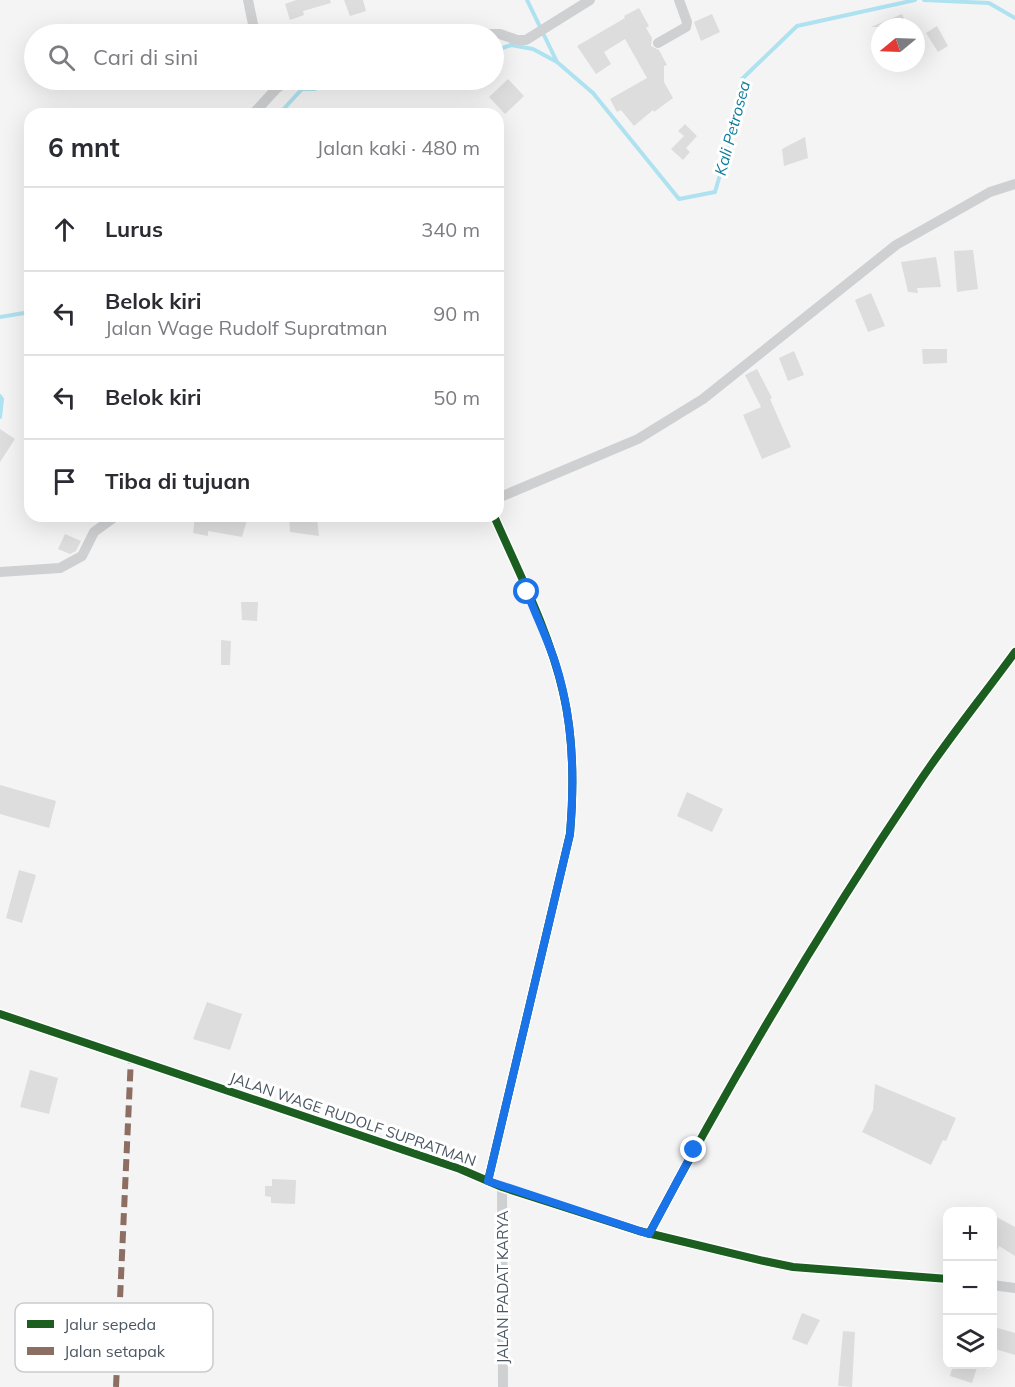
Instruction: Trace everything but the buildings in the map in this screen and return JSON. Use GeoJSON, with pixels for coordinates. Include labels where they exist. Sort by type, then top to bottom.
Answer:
{"type":"FeatureCollection","features":[{"type":"Feature","properties":{"kind":"street"},"geometry":{"type":"LineString","coordinates":[[248,0],[253,24]]}},
{"type":"Feature","properties":{"kind":"street"},"geometry":{"type":"LineString","coordinates":[[504,35],[518,40],[531,38],[590,0]]}},
{"type":"Feature","properties":{"kind":"street"},"geometry":{"type":"LineString","coordinates":[[658,43],[686,27],[687,22],[679,0]]}},
{"type":"Feature","properties":{"kind":"street"},"geometry":{"type":"LineString","coordinates":[[257,108],[270,90]]}},
{"type":"Feature","properties":{"kind":"street"},"geometry":{"type":"LineString","coordinates":[[504,495],[659,428],[703,399],[896,245],[990,192],[1015,184]]}},
{"type":"Feature","properties":{"kind":"street"},"geometry":{"type":"LineString","coordinates":[[0,572],[60,568],[82,556],[94,532],[108,522]]}},
{"type":"Feature","properties":{"kind":"street"},"geometry":{"type":"LineString","coordinates":[[488,1181],[570,834],[573,802],[569,728],[561,683],[551,652],[497,522]]}},
{"type":"Feature","properties":{"kind":"street"},"geometry":{"type":"LineString","coordinates":[[649,1234],[694,1150],[806,958],[919,782],[1015,652]]}},
{"type":"Feature","properties":{"kind":"street","name":"JALAN WAGE RUDOLF SUPRATMAN"},"geometry":{"type":"LineString","coordinates":[[0,1014],[426,1158],[502,1187],[649,1234],[793,1267],[943,1279]]}},
{"type":"Feature","properties":{"kind":"street","name":"JALAN PADAT KARYA"},"geometry":{"type":"LineString","coordinates":[[502,1187],[503,1387]]}},
{"type":"Feature","properties":{"kind":"street"},"geometry":{"type":"LineString","coordinates":[[997,1286],[1015,1288]]}},
{"type":"Feature","properties":{"kind":"waterway","name":"Kali Petrosea"},"geometry":{"type":"LineString","coordinates":[[527,0],[557,62],[593,93],[679,199],[715,192],[730,140],[742,79],[797,26],[915,0]]}},
{"type":"Feature","properties":{"kind":"waterway","name":"Kali Petrosea"},"geometry":{"type":"LineString","coordinates":[[924,0],[989,3],[1015,18]]}},
{"type":"Feature","properties":{"kind":"waterway"},"geometry":{"type":"LineString","coordinates":[[504,47],[511,45],[533,49],[557,62]]}},
{"type":"Feature","properties":{"kind":"waterway"},"geometry":{"type":"LineString","coordinates":[[285,108],[301,90]]}},
{"type":"Feature","properties":{"kind":"waterway"},"geometry":{"type":"LineString","coordinates":[[0,317],[24,313]]}},
{"type":"Feature","properties":{"kind":"waterway"},"geometry":{"type":"LineString","coordinates":[[0,396],[2,399],[0,417]]}},
{"type":"Feature","properties":{"kind":"marked path"},"geometry":{"type":"LineString","coordinates":[[120,1303],[131,1057]]}},
{"type":"Feature","properties":{"kind":"marked path"},"geometry":{"type":"LineString","coordinates":[[116,1387],[117,1372]]}},
{"type":"Feature","properties":{"kind":"cycle path"},"geometry":{"type":"LineString","coordinates":[[488,1181],[570,834],[572,798],[571,745],[567,709],[557,669],[533,602],[497,522]]}},
{"type":"Feature","properties":{"kind":"cycle path"},"geometry":{"type":"LineString","coordinates":[[649,1234],[744,1062],[811,949],[929,767],[1015,652]]}},
{"type":"Feature","properties":{"kind":"cycle path"},"geometry":{"type":"LineString","coordinates":[[0,1014],[460,1169],[502,1187],[639,1231],[793,1267],[943,1279]]}},
{"type":"Feature","properties":{"kind":"route"},"geometry":{"type":"LineString","coordinates":[[527,592],[555,663],[564,694],[569,728],[573,802],[570,834],[488,1181],[649,1234],[694,1150]]}}]}
